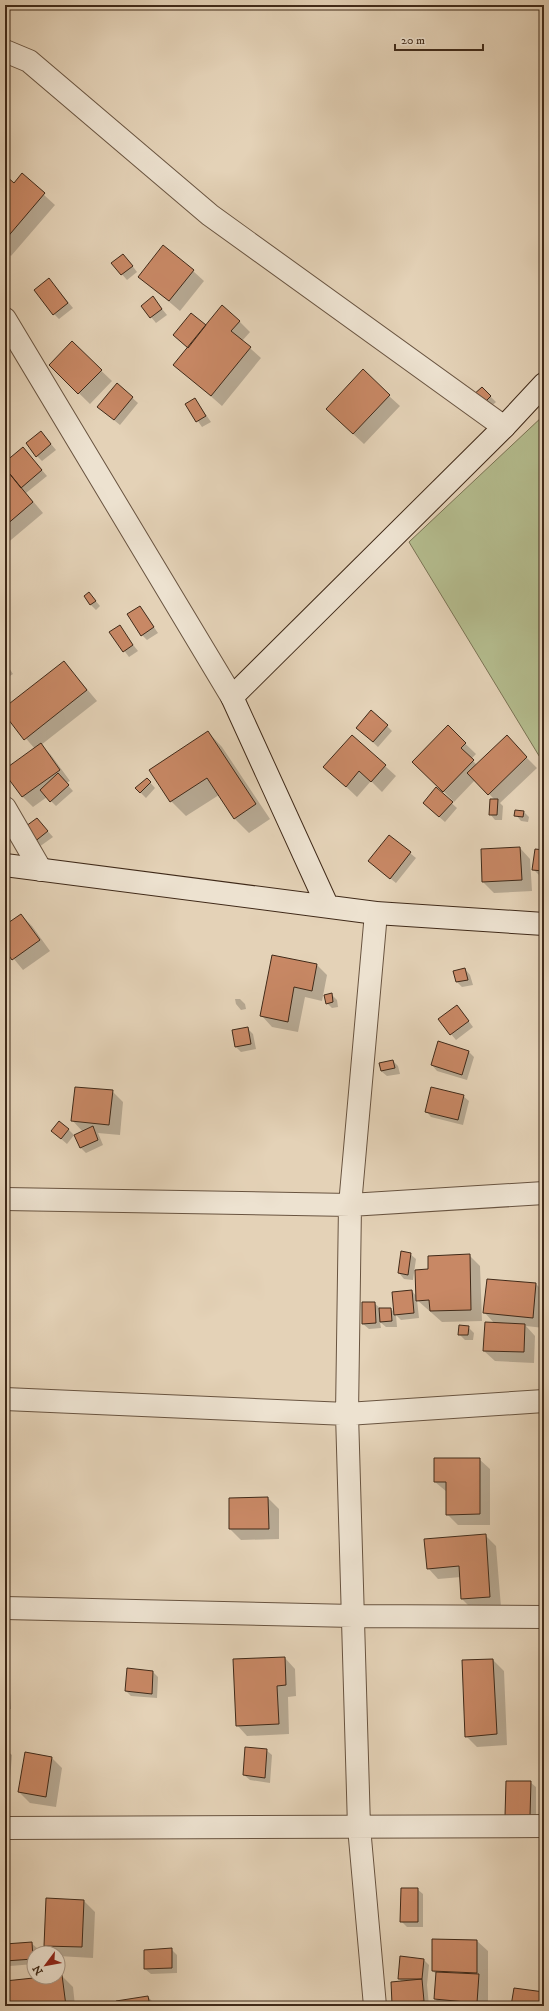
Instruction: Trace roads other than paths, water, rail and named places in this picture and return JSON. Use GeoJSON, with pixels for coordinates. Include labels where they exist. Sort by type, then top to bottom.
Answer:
{"type":"FeatureCollection","features":[{"type":"Feature","properties":{"kind":"street"},"geometry":{"type":"LineString","coordinates":[[5,51],[29,62],[210,215],[504,427]]}},
{"type":"Feature","properties":{"kind":"street"},"geometry":{"type":"LineString","coordinates":[[5,319],[232,697],[327,905]]}},
{"type":"Feature","properties":{"kind":"street"},"geometry":{"type":"LineString","coordinates":[[232,697],[504,427],[544,384]]}},
{"type":"Feature","properties":{"kind":"street"},"geometry":{"type":"LineString","coordinates":[[5,808],[41,870]]}},
{"type":"Feature","properties":{"kind":"street"},"geometry":{"type":"LineString","coordinates":[[5,865],[376,912],[544,924]]}},
{"type":"Feature","properties":{"kind":"street"},"geometry":{"type":"LineString","coordinates":[[374,2006],[359,1827],[347,1414],[350,1205],[376,912]]}},
{"type":"Feature","properties":{"kind":"street"},"geometry":{"type":"LineString","coordinates":[[5,1199],[350,1205],[544,1193]]}},
{"type":"Feature","properties":{"kind":"street"},"geometry":{"type":"LineString","coordinates":[[5,1399],[347,1414],[544,1401]]}},
{"type":"Feature","properties":{"kind":"street"},"geometry":{"type":"LineString","coordinates":[[5,1608],[353,1616],[544,1617]]}},
{"type":"Feature","properties":{"kind":"street"},"geometry":{"type":"LineString","coordinates":[[5,1828],[544,1826]]}}]}
